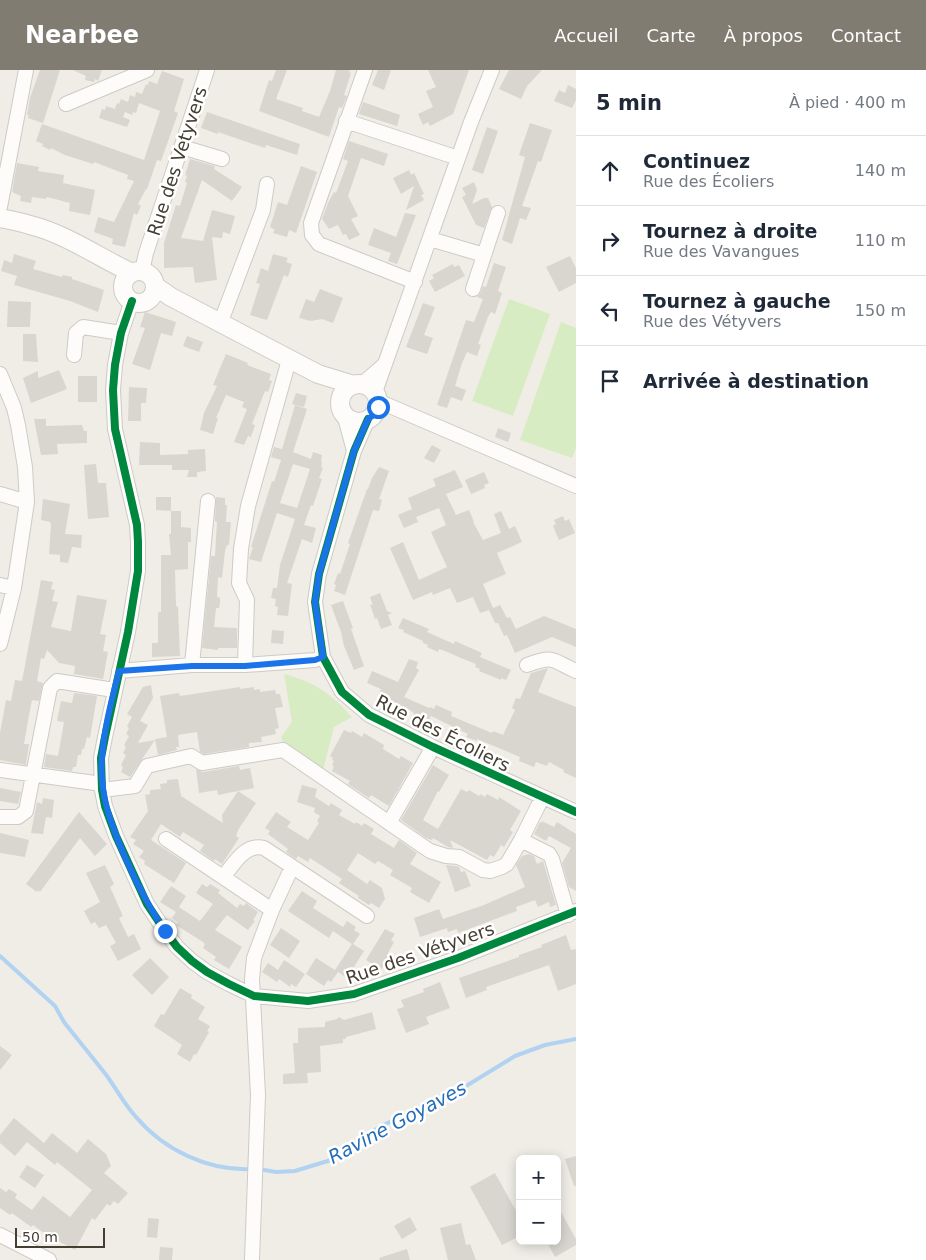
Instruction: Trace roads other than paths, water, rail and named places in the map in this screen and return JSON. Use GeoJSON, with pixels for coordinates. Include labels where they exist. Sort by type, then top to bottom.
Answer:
{"type":"FeatureCollection","features":[{"type":"Feature","properties":{"kind":"street"},"geometry":{"type":"LineString","coordinates":[[0,207],[26,70]]}},
{"type":"Feature","properties":{"kind":"street"},"geometry":{"type":"LineString","coordinates":[[66,104],[146,70]]}},
{"type":"Feature","properties":{"kind":"street"},"geometry":{"type":"LineString","coordinates":[[365,70],[311,223],[312,235],[319,244],[415,282]]}},
{"type":"Feature","properties":{"kind":"street"},"geometry":{"type":"LineString","coordinates":[[367,390],[384,365],[458,158],[492,70]]}},
{"type":"Feature","properties":{"kind":"street","name":"Rue des Vetyvers"},"geometry":{"type":"LineString","coordinates":[[124,270],[146,253],[182,146],[204,71]]}},
{"type":"Feature","properties":{"kind":"street"},"geometry":{"type":"LineString","coordinates":[[346,121],[458,158]]}},
{"type":"Feature","properties":{"kind":"street"},"geometry":{"type":"LineString","coordinates":[[182,146],[222,158]]}},
{"type":"Feature","properties":{"kind":"street"},"geometry":{"type":"LineString","coordinates":[[220,324],[263,210],[267,184]]}},
{"type":"Feature","properties":{"kind":"street"},"geometry":{"type":"LineString","coordinates":[[473,289],[498,213]]}},
{"type":"Feature","properties":{"kind":"street"},"geometry":{"type":"LineString","coordinates":[[0,218],[31,225],[70,241],[124,270],[151,276],[154,291]]}},
{"type":"Feature","properties":{"kind":"street"},"geometry":{"type":"LineString","coordinates":[[430,239],[484,255]]}},
{"type":"Feature","properties":{"kind":"street","name":"Rue des Vetyvers"},"geometry":{"type":"LineString","coordinates":[[124,270],[131,262],[146,253]]}},
{"type":"Feature","properties":{"kind":"street"},"geometry":{"type":"LineString","coordinates":[[124,270],[124,293],[132,301],[145,302],[154,291]]}},
{"type":"Feature","properties":{"kind":"street"},"geometry":{"type":"LineString","coordinates":[[154,291],[171,297],[318,374],[367,390],[576,486]]}},
{"type":"Feature","properties":{"kind":"street","name":"Rue des Vétyvers"},"geometry":{"type":"LineString","coordinates":[[132,301],[121,333],[113,390],[115,429],[134,507],[139,556],[134,602],[114,690],[102,758],[102,787],[105,806],[116,836],[146,904],[177,948],[207,972],[254,996],[308,1001],[354,994],[458,958],[572,913]]}},
{"type":"Feature","properties":{"kind":"street"},"geometry":{"type":"LineString","coordinates":[[74,356],[76,333],[83,326],[121,333]]}},
{"type":"Feature","properties":{"kind":"street"},"geometry":{"type":"LineString","coordinates":[[245,666],[247,600],[239,584],[241,549],[248,506],[289,360]]}},
{"type":"Feature","properties":{"kind":"street"},"geometry":{"type":"LineString","coordinates":[[0,374],[4,392],[18,425],[25,467],[27,502],[7,586],[0,644]]}},
{"type":"Feature","properties":{"kind":"street"},"geometry":{"type":"LineString","coordinates":[[318,374],[349,419],[356,422],[368,419],[375,414],[367,390]]}},
{"type":"Feature","properties":{"kind":"street"},"geometry":{"type":"LineString","coordinates":[[354,451],[342,409],[342,395],[346,390],[367,390]]}},
{"type":"Feature","properties":{"kind":"street","name":"Rue des Écoliers"},"geometry":{"type":"LineString","coordinates":[[368,419],[354,451],[319,574],[315,602],[323,657],[342,692],[369,715],[433,748],[576,812]]}},
{"type":"Feature","properties":{"kind":"street"},"geometry":{"type":"LineString","coordinates":[[0,494],[27,502]]}},
{"type":"Feature","properties":{"kind":"street"},"geometry":{"type":"LineString","coordinates":[[192,666],[208,500]]}},
{"type":"Feature","properties":{"kind":"street"},"geometry":{"type":"LineString","coordinates":[[119,671],[192,666],[245,666],[315,660],[323,657]]}},
{"type":"Feature","properties":{"kind":"street"},"geometry":{"type":"LineString","coordinates":[[527,665],[546,658],[576,671]]}},
{"type":"Feature","properties":{"kind":"street"},"geometry":{"type":"LineString","coordinates":[[0,817],[18,817],[26,810],[50,688],[57,681],[114,690]]}},
{"type":"Feature","properties":{"kind":"street","name":"Rue des Écoliers"},"geometry":{"type":"LineString","coordinates":[[389,823],[433,748]]}},
{"type":"Feature","properties":{"kind":"street"},"geometry":{"type":"LineString","coordinates":[[0,770],[102,787],[135,786],[147,766],[191,756],[202,763],[283,750],[430,851],[446,856],[459,857],[483,870],[490,871],[507,864],[542,798]]}},
{"type":"Feature","properties":{"kind":"street"},"geometry":{"type":"LineString","coordinates":[[166,839],[272,910]]}},
{"type":"Feature","properties":{"kind":"street"},"geometry":{"type":"LineString","coordinates":[[521,840],[549,854],[572,913]]}},
{"type":"Feature","properties":{"kind":"street"},"geometry":{"type":"LineString","coordinates":[[223,877],[248,849],[253,846],[264,848],[367,916]]}},
{"type":"Feature","properties":{"kind":"street"},"geometry":{"type":"LineString","coordinates":[[252,1260],[258,1095],[253,1031],[254,996],[252,979],[254,958],[272,910],[292,867]]}},
{"type":"Feature","properties":{"kind":"street"},"geometry":{"type":"LineString","coordinates":[[0,1234],[33,1256],[49,1260]]}},
{"type":"Feature","properties":{"kind":"waterway","name":"Ravine Goyaves"},"geometry":{"type":"LineString","coordinates":[[0,956],[55,1006],[64,1022],[147,1129],[173,1148],[203,1162],[235,1169],[251,1169]]}},
{"type":"Feature","properties":{"kind":"waterway","name":"Ravine Goyaves"},"geometry":{"type":"LineString","coordinates":[[258,1169],[276,1172],[295,1171],[331,1160],[381,1126],[410,1113],[435,1105],[515,1056],[545,1045],[576,1039]]}}]}
